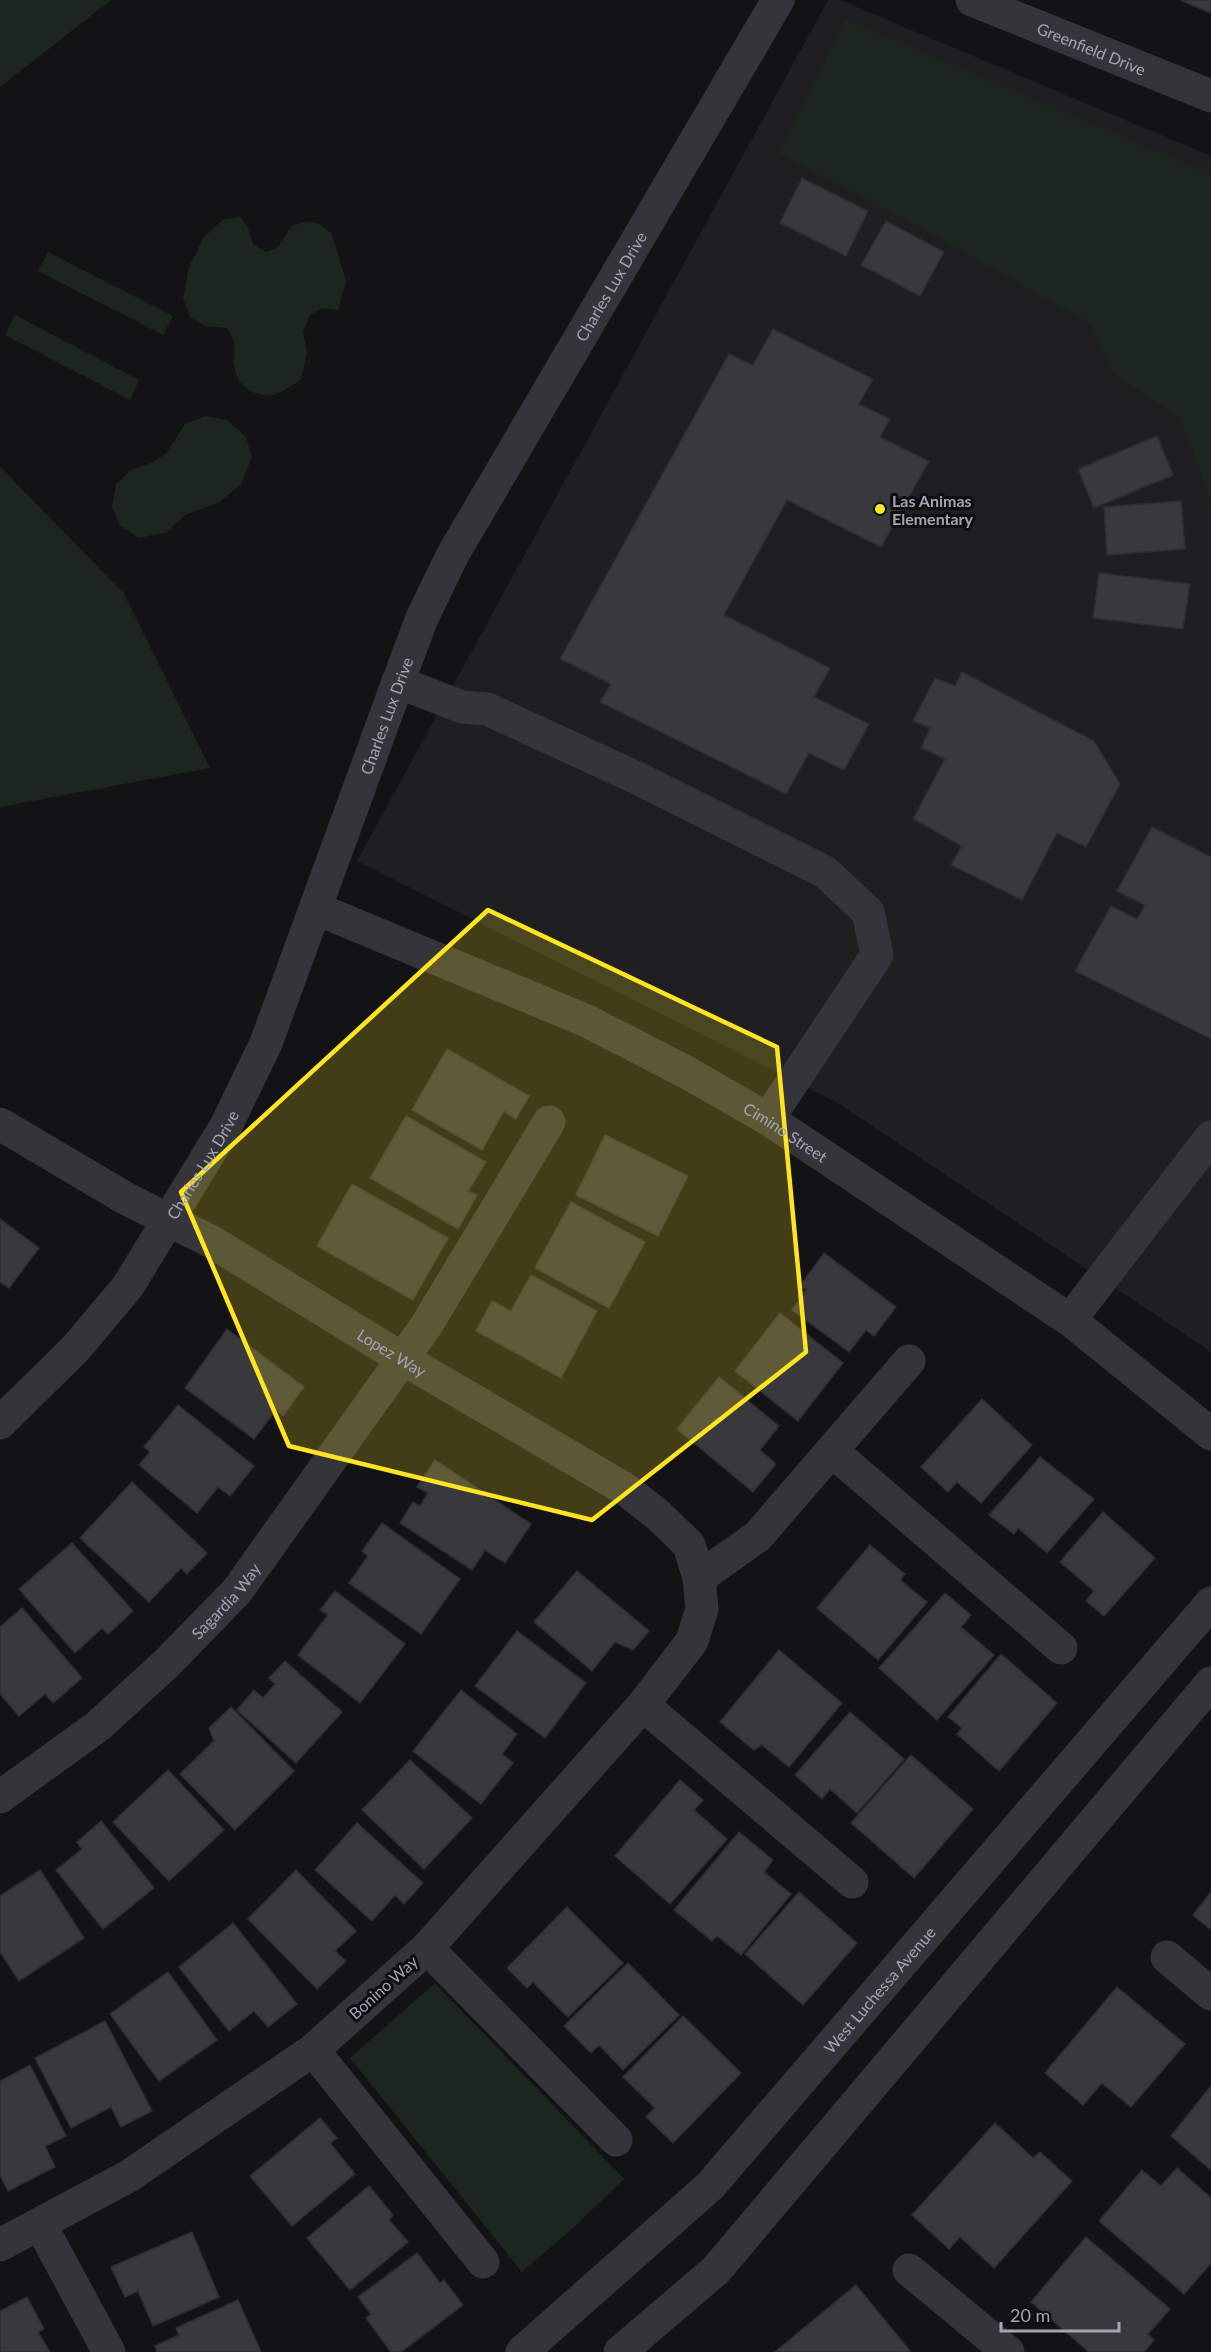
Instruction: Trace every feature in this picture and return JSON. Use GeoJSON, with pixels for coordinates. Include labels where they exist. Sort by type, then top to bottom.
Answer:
{"type":"FeatureCollection","features":[{"type":"Feature","properties":{"kind":"street","name":"Charles Lux Drive"},"geometry":{"type":"LineString","coordinates":[[0,1423],[76,1348],[128,1286],[226,1126],[266,1043],[422,618],[452,556],[778,0]]}},
{"type":"Feature","properties":{"kind":"street","name":"Greenfield Drive"},"geometry":{"type":"LineString","coordinates":[[972,0],[1022,9],[1211,96]]}},
{"type":"Feature","properties":{"kind":"street"},"geometry":{"type":"LineString","coordinates":[[398,682],[462,707],[487,709],[647,784],[825,872],[868,912],[877,955],[768,1119]]}},
{"type":"Feature","properties":{"kind":"street","name":"Cimino Street"},"geometry":{"type":"LineString","coordinates":[[317,909],[587,1021],[686,1072],[768,1119],[1070,1320],[1211,1434]]}},
{"type":"Feature","properties":{"kind":"street","name":"Sagardia Way"},"geometry":{"type":"LineString","coordinates":[[0,1797],[98,1726],[167,1663],[237,1591],[426,1326],[549,1122]]}},
{"type":"Feature","properties":{"kind":"street","name":"Lopez Way"},"geometry":{"type":"LineString","coordinates":[[0,1124],[125,1198],[212,1242],[403,1359],[625,1489],[658,1515],[689,1545],[699,1578],[702,1609],[692,1641]]}},
{"type":"Feature","properties":{"kind":"street"},"geometry":{"type":"LineString","coordinates":[[1070,1320],[1211,1137]]}},
{"type":"Feature","properties":{"kind":"street"},"geometry":{"type":"LineString","coordinates":[[699,1578],[758,1536],[909,1361]]}},
{"type":"Feature","properties":{"kind":"street"},"geometry":{"type":"LineString","coordinates":[[831,1451],[1061,1647]]}},
{"type":"Feature","properties":{"kind":"street","name":"West Luchessa Avenue"},"geometry":{"type":"LineString","coordinates":[[522,2352],[710,2186],[1211,1603]]}},
{"type":"Feature","properties":{"kind":"street","name":"Bonino Way"},"geometry":{"type":"LineString","coordinates":[[0,2245],[129,2176],[313,2050],[427,1948],[643,1705],[692,1641]]}},
{"type":"Feature","properties":{"kind":"street"},"geometry":{"type":"LineString","coordinates":[[620,2352],[716,2271],[1211,1683]]}},
{"type":"Feature","properties":{"kind":"street"},"geometry":{"type":"LineString","coordinates":[[643,1705],[852,1882]]}},
{"type":"Feature","properties":{"kind":"street"},"geometry":{"type":"LineString","coordinates":[[427,1948],[616,2140]]}},
{"type":"Feature","properties":{"kind":"street"},"geometry":{"type":"LineString","coordinates":[[1167,1957],[1211,1994]]}},
{"type":"Feature","properties":{"kind":"street"},"geometry":{"type":"LineString","coordinates":[[313,2050],[483,2262]]}},
{"type":"Feature","properties":{"kind":"street"},"geometry":{"type":"LineString","coordinates":[[40,2224],[110,2352]]}},
{"type":"Feature","properties":{"kind":"street"},"geometry":{"type":"LineString","coordinates":[[909,2270],[1008,2352]]}},
{"type":"Feature","properties":{"kind":"highlighted area"},"geometry":{"type":"Polygon","coordinates":[[[488,910],[777,1047],[806,1352],[592,1520],[289,1446],[181,1192],[488,910]]]}},
{"type":"Feature","properties":{"kind":"shaded area"},"geometry":{"type":"Polygon","coordinates":[[[0,0],[111,0],[0,87],[0,0]]]}},
{"type":"Feature","properties":{"kind":"shaded area","name":"Las Animas Elementary"},"geometry":{"type":"Polygon","coordinates":[[[828,0],[840,0],[1211,156],[1211,1352],[836,1102],[357,861],[828,0]]]}},
{"type":"Feature","properties":{"kind":"shaded area"},"geometry":{"type":"Polygon","coordinates":[[[845,20],[1211,175],[1211,500],[1180,418],[1113,373],[1089,323],[922,228],[778,153],[845,20]]]}},
{"type":"Feature","properties":{"kind":"shaded area"},"geometry":{"type":"Polygon","coordinates":[[[241,217],[248,228],[253,244],[266,252],[277,248],[292,226],[305,222],[318,223],[332,234],[346,281],[338,310],[322,308],[310,315],[303,332],[307,353],[301,380],[272,395],[257,394],[241,383],[235,371],[234,342],[227,328],[205,326],[190,317],[183,298],[189,267],[204,237],[224,219],[241,217]]]}},
{"type":"Feature","properties":{"kind":"shaded area"},"geometry":{"type":"Polygon","coordinates":[[[48,252],[173,316],[163,335],[38,271],[48,252]]]}},
{"type":"Feature","properties":{"kind":"shaded area"},"geometry":{"type":"Polygon","coordinates":[[[15,315],[139,380],[130,400],[5,335],[15,315]]]}},
{"type":"Feature","properties":{"kind":"shaded area"},"geometry":{"type":"Polygon","coordinates":[[[205,416],[227,420],[246,437],[252,457],[241,484],[220,502],[185,515],[167,532],[139,538],[120,526],[112,507],[116,484],[131,470],[153,462],[166,454],[185,424],[205,416]]]}},
{"type":"Feature","properties":{"kind":"shaded area"},"geometry":{"type":"Polygon","coordinates":[[[0,467],[123,592],[210,768],[0,807],[0,467]]]}},
{"type":"Feature","properties":{"kind":"shaded area"},"geometry":{"type":"Polygon","coordinates":[[[435,1983],[624,2179],[573,2228],[522,2272],[350,2058],[435,1983]]]}},
{"type":"Feature","properties":{"kind":"building"},"geometry":{"type":"Polygon","coordinates":[[[1180,0],[1211,0],[1211,13],[1180,0]]]}},
{"type":"Feature","properties":{"kind":"building"},"geometry":{"type":"Polygon","coordinates":[[[802,178],[868,211],[846,256],[780,223],[802,178]]]}},
{"type":"Feature","properties":{"kind":"building"},"geometry":{"type":"Polygon","coordinates":[[[886,221],[944,252],[920,296],[861,265],[886,221]]]}},
{"type":"Feature","properties":{"kind":"building"},"geometry":{"type":"Polygon","coordinates":[[[773,329],[873,379],[859,404],[890,419],[880,437],[929,461],[881,547],[787,500],[724,615],[830,668],[814,697],[869,724],[844,770],[809,753],[786,794],[600,702],[611,684],[560,659],[729,354],[753,365],[773,329]]]}},
{"type":"Feature","properties":{"kind":"building"},"geometry":{"type":"Polygon","coordinates":[[[1157,436],[1173,475],[1094,508],[1078,469],[1157,436]]]}},
{"type":"Feature","properties":{"kind":"building"},"geometry":{"type":"Polygon","coordinates":[[[1181,501],[1185,549],[1107,555],[1104,507],[1181,501]]]}},
{"type":"Feature","properties":{"kind":"building"},"geometry":{"type":"Polygon","coordinates":[[[1099,573],[1190,584],[1183,629],[1093,618],[1099,573]]]}},
{"type":"Feature","properties":{"kind":"building"},"geometry":{"type":"Polygon","coordinates":[[[962,672],[1094,741],[1120,784],[1086,847],[1057,833],[1022,900],[951,865],[962,846],[913,819],[945,759],[921,748],[930,728],[913,721],[935,678],[955,686],[962,672]]]}},
{"type":"Feature","properties":{"kind":"building"},"geometry":{"type":"Polygon","coordinates":[[[1152,827],[1211,857],[1211,1039],[1075,971],[1111,906],[1137,919],[1145,905],[1117,891],[1152,827]]]}},
{"type":"Feature","properties":{"kind":"building"},"geometry":{"type":"Polygon","coordinates":[[[447,1049],[529,1096],[516,1119],[504,1111],[482,1150],[412,1110],[447,1049]]]}},
{"type":"Feature","properties":{"kind":"building"},"geometry":{"type":"Polygon","coordinates":[[[406,1116],[486,1162],[468,1191],[477,1195],[458,1229],[370,1178],[406,1116]]]}},
{"type":"Feature","properties":{"kind":"building"},"geometry":{"type":"Polygon","coordinates":[[[605,1135],[688,1176],[658,1236],[576,1195],[605,1135]]]}},
{"type":"Feature","properties":{"kind":"building"},"geometry":{"type":"Polygon","coordinates":[[[352,1184],[448,1238],[413,1300],[317,1246],[352,1184]]]}},
{"type":"Feature","properties":{"kind":"building"},"geometry":{"type":"Polygon","coordinates":[[[571,1202],[645,1242],[609,1308],[535,1268],[571,1202]]]}},
{"type":"Feature","properties":{"kind":"building"},"geometry":{"type":"Polygon","coordinates":[[[0,1219],[39,1248],[9,1288],[0,1282],[0,1219]]]}},
{"type":"Feature","properties":{"kind":"building"},"geometry":{"type":"Polygon","coordinates":[[[824,1253],[896,1307],[874,1336],[866,1330],[849,1352],[792,1310],[806,1290],[800,1286],[824,1253]]]}},
{"type":"Feature","properties":{"kind":"building"},"geometry":{"type":"Polygon","coordinates":[[[531,1275],[597,1311],[561,1378],[476,1331],[492,1301],[511,1311],[531,1275]]]}},
{"type":"Feature","properties":{"kind":"building"},"geometry":{"type":"Polygon","coordinates":[[[780,1313],[843,1363],[798,1421],[735,1371],[780,1313]]]}},
{"type":"Feature","properties":{"kind":"building"},"geometry":{"type":"Polygon","coordinates":[[[227,1329],[304,1387],[283,1416],[276,1410],[254,1439],[185,1388],[227,1329]]]}},
{"type":"Feature","properties":{"kind":"building"},"geometry":{"type":"Polygon","coordinates":[[[719,1377],[779,1426],[760,1450],[776,1464],[753,1492],[677,1429],[719,1377]]]}},
{"type":"Feature","properties":{"kind":"building"},"geometry":{"type":"Polygon","coordinates":[[[982,1399],[1032,1445],[981,1503],[957,1482],[948,1492],[921,1467],[982,1399]]]}},
{"type":"Feature","properties":{"kind":"building"},"geometry":{"type":"Polygon","coordinates":[[[178,1405],[254,1466],[230,1496],[218,1487],[197,1513],[139,1465],[150,1452],[144,1447],[178,1405]]]}},
{"type":"Feature","properties":{"kind":"building"},"geometry":{"type":"Polygon","coordinates":[[[1040,1457],[1094,1499],[1047,1553],[1018,1528],[1014,1534],[989,1515],[1040,1457]]]}},
{"type":"Feature","properties":{"kind":"building"},"geometry":{"type":"Polygon","coordinates":[[[435,1460],[531,1524],[505,1563],[485,1550],[472,1570],[400,1523],[413,1502],[420,1506],[428,1493],[417,1487],[435,1460]]]}},
{"type":"Feature","properties":{"kind":"building"},"geometry":{"type":"Polygon","coordinates":[[[132,1482],[207,1553],[187,1574],[181,1568],[149,1602],[80,1538],[132,1482]]]}},
{"type":"Feature","properties":{"kind":"building"},"geometry":{"type":"Polygon","coordinates":[[[1103,1512],[1155,1558],[1104,1616],[1086,1601],[1094,1591],[1060,1562],[1103,1512]]]}},
{"type":"Feature","properties":{"kind":"building"},"geometry":{"type":"Polygon","coordinates":[[[382,1523],[460,1579],[421,1634],[349,1583],[368,1556],[362,1551],[382,1523]]]}},
{"type":"Feature","properties":{"kind":"building"},"geometry":{"type":"Polygon","coordinates":[[[72,1543],[133,1611],[108,1634],[102,1628],[75,1653],[19,1589],[72,1543]]]}},
{"type":"Feature","properties":{"kind":"building"},"geometry":{"type":"Polygon","coordinates":[[[870,1545],[905,1574],[900,1580],[927,1602],[878,1660],[817,1608],[870,1545]]]}},
{"type":"Feature","properties":{"kind":"building"},"geometry":{"type":"Polygon","coordinates":[[[577,1571],[649,1631],[633,1650],[615,1642],[592,1671],[534,1622],[577,1571]]]}},
{"type":"Feature","properties":{"kind":"building"},"geometry":{"type":"Polygon","coordinates":[[[335,1591],[405,1644],[360,1703],[298,1655],[328,1615],[320,1610],[335,1591]]]}},
{"type":"Feature","properties":{"kind":"building"},"geometry":{"type":"Polygon","coordinates":[[[945,1593],[971,1615],[961,1627],[994,1655],[937,1720],[879,1668],[945,1593]]]}},
{"type":"Feature","properties":{"kind":"building"},"geometry":{"type":"Polygon","coordinates":[[[22,1608],[82,1678],[53,1703],[45,1694],[19,1716],[0,1694],[0,1627],[22,1608]]]}},
{"type":"Feature","properties":{"kind":"building"},"geometry":{"type":"Polygon","coordinates":[[[517,1631],[586,1683],[545,1738],[475,1686],[517,1631]]]}},
{"type":"Feature","properties":{"kind":"building"},"geometry":{"type":"Polygon","coordinates":[[[779,1650],[842,1703],[789,1767],[762,1745],[754,1750],[720,1722],[779,1650]]]}},
{"type":"Feature","properties":{"kind":"building"},"geometry":{"type":"Polygon","coordinates":[[[1001,1654],[1057,1703],[999,1771],[957,1734],[962,1728],[948,1717],[1001,1654]]]}},
{"type":"Feature","properties":{"kind":"building"},"geometry":{"type":"Polygon","coordinates":[[[285,1661],[342,1712],[296,1763],[237,1710],[254,1690],[263,1698],[275,1684],[269,1678],[285,1661]]]}},
{"type":"Feature","properties":{"kind":"building"},"geometry":{"type":"Polygon","coordinates":[[[461,1690],[517,1734],[502,1754],[513,1763],[481,1804],[413,1751],[461,1690]]]}},
{"type":"Feature","properties":{"kind":"building"},"geometry":{"type":"Polygon","coordinates":[[[231,1707],[294,1771],[235,1830],[180,1774],[214,1741],[209,1728],[231,1707]]]}},
{"type":"Feature","properties":{"kind":"building"},"geometry":{"type":"Polygon","coordinates":[[[850,1712],[904,1759],[857,1813],[830,1789],[822,1799],[795,1775],[850,1712]]]}},
{"type":"Feature","properties":{"kind":"building"},"geometry":{"type":"Polygon","coordinates":[[[911,1755],[973,1809],[914,1878],[851,1823],[911,1755]]]}},
{"type":"Feature","properties":{"kind":"building"},"geometry":{"type":"Polygon","coordinates":[[[410,1760],[472,1818],[424,1869],[362,1810],[410,1760]]]}},
{"type":"Feature","properties":{"kind":"building"},"geometry":{"type":"Polygon","coordinates":[[[168,1770],[224,1830],[169,1881],[113,1822],[168,1770]]]}},
{"type":"Feature","properties":{"kind":"building"},"geometry":{"type":"Polygon","coordinates":[[[680,1780],[703,1800],[694,1810],[727,1839],[670,1904],[615,1856],[680,1780]]]}},
{"type":"Feature","properties":{"kind":"building"},"geometry":{"type":"Polygon","coordinates":[[[101,1821],[154,1888],[103,1929],[56,1870],[82,1849],[77,1842],[101,1821]]]}},
{"type":"Feature","properties":{"kind":"building"},"geometry":{"type":"Polygon","coordinates":[[[357,1823],[423,1883],[404,1904],[395,1895],[372,1921],[315,1870],[357,1823]]]}},
{"type":"Feature","properties":{"kind":"building"},"geometry":{"type":"Polygon","coordinates":[[[739,1832],[773,1860],[764,1872],[791,1894],[741,1955],[717,1936],[712,1941],[674,1910],[739,1832]]]}},
{"type":"Feature","properties":{"kind":"building"},"geometry":{"type":"Polygon","coordinates":[[[40,1870],[84,1938],[19,1981],[0,1952],[0,1896],[40,1870]]]}},
{"type":"Feature","properties":{"kind":"building"},"geometry":{"type":"Polygon","coordinates":[[[296,1870],[356,1931],[335,1951],[346,1961],[317,1989],[248,1919],[296,1870]]]}},
{"type":"Feature","properties":{"kind":"building"},"geometry":{"type":"Polygon","coordinates":[[[799,1892],[857,1943],[803,2005],[745,1954],[799,1892]]]}},
{"type":"Feature","properties":{"kind":"building"},"geometry":{"type":"Polygon","coordinates":[[[1211,1892],[1211,1930],[1193,1915],[1211,1892]]]}},
{"type":"Feature","properties":{"kind":"building"},"geometry":{"type":"Polygon","coordinates":[[[567,1907],[623,1963],[568,2017],[533,1982],[527,1988],[507,1968],[567,1907]]]}},
{"type":"Feature","properties":{"kind":"building"},"geometry":{"type":"Polygon","coordinates":[[[233,1923],[297,2004],[268,2027],[254,2011],[229,2031],[179,1967],[233,1923]]]}},
{"type":"Feature","properties":{"kind":"building"},"geometry":{"type":"Polygon","coordinates":[[[628,1963],[679,2015],[623,2070],[599,2045],[591,2053],[564,2026],[628,1963]]]}},
{"type":"Feature","properties":{"kind":"building"},"geometry":{"type":"Polygon","coordinates":[[[168,1972],[217,2040],[159,2081],[110,2014],[168,1972]]]}},
{"type":"Feature","properties":{"kind":"building"},"geometry":{"type":"Polygon","coordinates":[[[1117,1987],[1185,2044],[1131,2107],[1102,2083],[1083,2105],[1045,2073],[1117,1987]]]}},
{"type":"Feature","properties":{"kind":"building"},"geometry":{"type":"Polygon","coordinates":[[[683,2016],[741,2073],[673,2143],[646,2117],[655,2108],[623,2077],[683,2016]]]}},
{"type":"Feature","properties":{"kind":"building"},"geometry":{"type":"Polygon","coordinates":[[[105,2021],[152,2111],[121,2127],[111,2107],[71,2128],[35,2058],[105,2021]]]}},
{"type":"Feature","properties":{"kind":"building"},"geometry":{"type":"Polygon","coordinates":[[[30,2065],[66,2136],[45,2146],[55,2167],[8,2191],[0,2175],[0,2081],[30,2065]]]}},
{"type":"Feature","properties":{"kind":"building"},"geometry":{"type":"Polygon","coordinates":[[[1211,2086],[1211,2170],[1171,2136],[1211,2086]]]}},
{"type":"Feature","properties":{"kind":"building"},"geometry":{"type":"Polygon","coordinates":[[[320,2118],[337,2138],[330,2143],[355,2174],[292,2226],[250,2176],[320,2118]]]}},
{"type":"Feature","properties":{"kind":"building"},"geometry":{"type":"Polygon","coordinates":[[[995,2123],[1033,2158],[1040,2152],[1072,2181],[994,2268],[960,2237],[949,2249],[912,2215],[995,2123]]]}},
{"type":"Feature","properties":{"kind":"building"},"geometry":{"type":"Polygon","coordinates":[[[1177,2168],[1211,2198],[1211,2263],[1184,2294],[1099,2221],[1142,2170],[1161,2186],[1177,2168]]]}},
{"type":"Feature","properties":{"kind":"building"},"geometry":{"type":"Polygon","coordinates":[[[369,2186],[393,2215],[389,2220],[408,2242],[350,2290],[307,2238],[369,2186]]]}},
{"type":"Feature","properties":{"kind":"building"},"geometry":{"type":"Polygon","coordinates":[[[192,2232],[219,2297],[153,2326],[138,2291],[125,2297],[111,2267],[192,2232]]]}},
{"type":"Feature","properties":{"kind":"building"},"geometry":{"type":"Polygon","coordinates":[[[1086,2237],[1170,2309],[1148,2334],[1154,2340],[1144,2352],[1089,2352],[1031,2302],[1086,2237]]]}},
{"type":"Feature","properties":{"kind":"building"},"geometry":{"type":"Polygon","coordinates":[[[417,2253],[440,2283],[444,2280],[463,2305],[401,2352],[391,2352],[366,2318],[371,2314],[358,2297],[417,2253]]]}},
{"type":"Feature","properties":{"kind":"building"},"geometry":{"type":"Polygon","coordinates":[[[856,2285],[909,2352],[775,2352],[856,2285]]]}},
{"type":"Feature","properties":{"kind":"building"},"geometry":{"type":"Polygon","coordinates":[[[27,2297],[44,2329],[38,2332],[50,2352],[0,2352],[0,2311],[27,2297]]]}},
{"type":"Feature","properties":{"kind":"building"},"geometry":{"type":"Polygon","coordinates":[[[238,2300],[261,2352],[157,2352],[155,2346],[179,2335],[176,2328],[238,2300]]]}},
{"type":"Feature","properties":{"kind":"place","name":"Las Animas Elementary"},"geometry":{"type":"Point","coordinates":[880,509]}}]}
